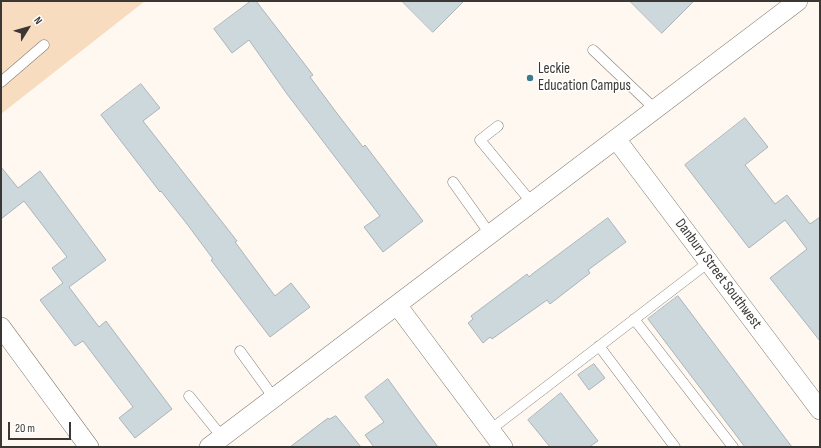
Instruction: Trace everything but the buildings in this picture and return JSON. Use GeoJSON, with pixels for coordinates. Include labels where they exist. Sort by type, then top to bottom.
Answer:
{"type":"FeatureCollection","features":[{"type":"Feature","properties":{"kind":"street"},"geometry":{"type":"LineString","coordinates":[[215,442],[656,110],[798,1]]}},
{"type":"Feature","properties":{"kind":"street","name":"Danbury Street Southwest"},"geometry":{"type":"LineString","coordinates":[[616,139],[820,410]]}},
{"type":"Feature","properties":{"kind":"street"},"geometry":{"type":"LineString","coordinates":[[397,305],[503,447]]}},
{"type":"Feature","properties":{"kind":"street"},"geometry":{"type":"LineString","coordinates":[[1,328],[89,447]]}},
{"type":"Feature","properties":{"kind":"lane"},"geometry":{"type":"LineString","coordinates":[[1,82],[44,45]]}},
{"type":"Feature","properties":{"kind":"lane"},"geometry":{"type":"LineString","coordinates":[[593,50],[656,110]]}},
{"type":"Feature","properties":{"kind":"lane"},"geometry":{"type":"LineString","coordinates":[[498,126],[480,140],[532,203]]}},
{"type":"Feature","properties":{"kind":"lane"},"geometry":{"type":"LineString","coordinates":[[453,182],[490,234]]}},
{"type":"Feature","properties":{"kind":"lane"},"geometry":{"type":"LineString","coordinates":[[490,430],[709,262]]}},
{"type":"Feature","properties":{"kind":"lane"},"geometry":{"type":"LineString","coordinates":[[634,319],[733,447]]}},
{"type":"Feature","properties":{"kind":"lane"},"geometry":{"type":"LineString","coordinates":[[599,346],[675,447]]}},
{"type":"Feature","properties":{"kind":"lane"},"geometry":{"type":"LineString","coordinates":[[240,351],[274,398]]}},
{"type":"Feature","properties":{"kind":"lane"},"geometry":{"type":"LineString","coordinates":[[189,396],[215,442]]}},
{"type":"Feature","properties":{"kind":"shaded area"},"geometry":{"type":"Polygon","coordinates":[[[1,1],[145,1],[1,114],[1,1]]]}},
{"type":"Feature","properties":{"kind":"place","name":"Leckie Education Campus"},"geometry":{"type":"Point","coordinates":[530,78]}}]}
